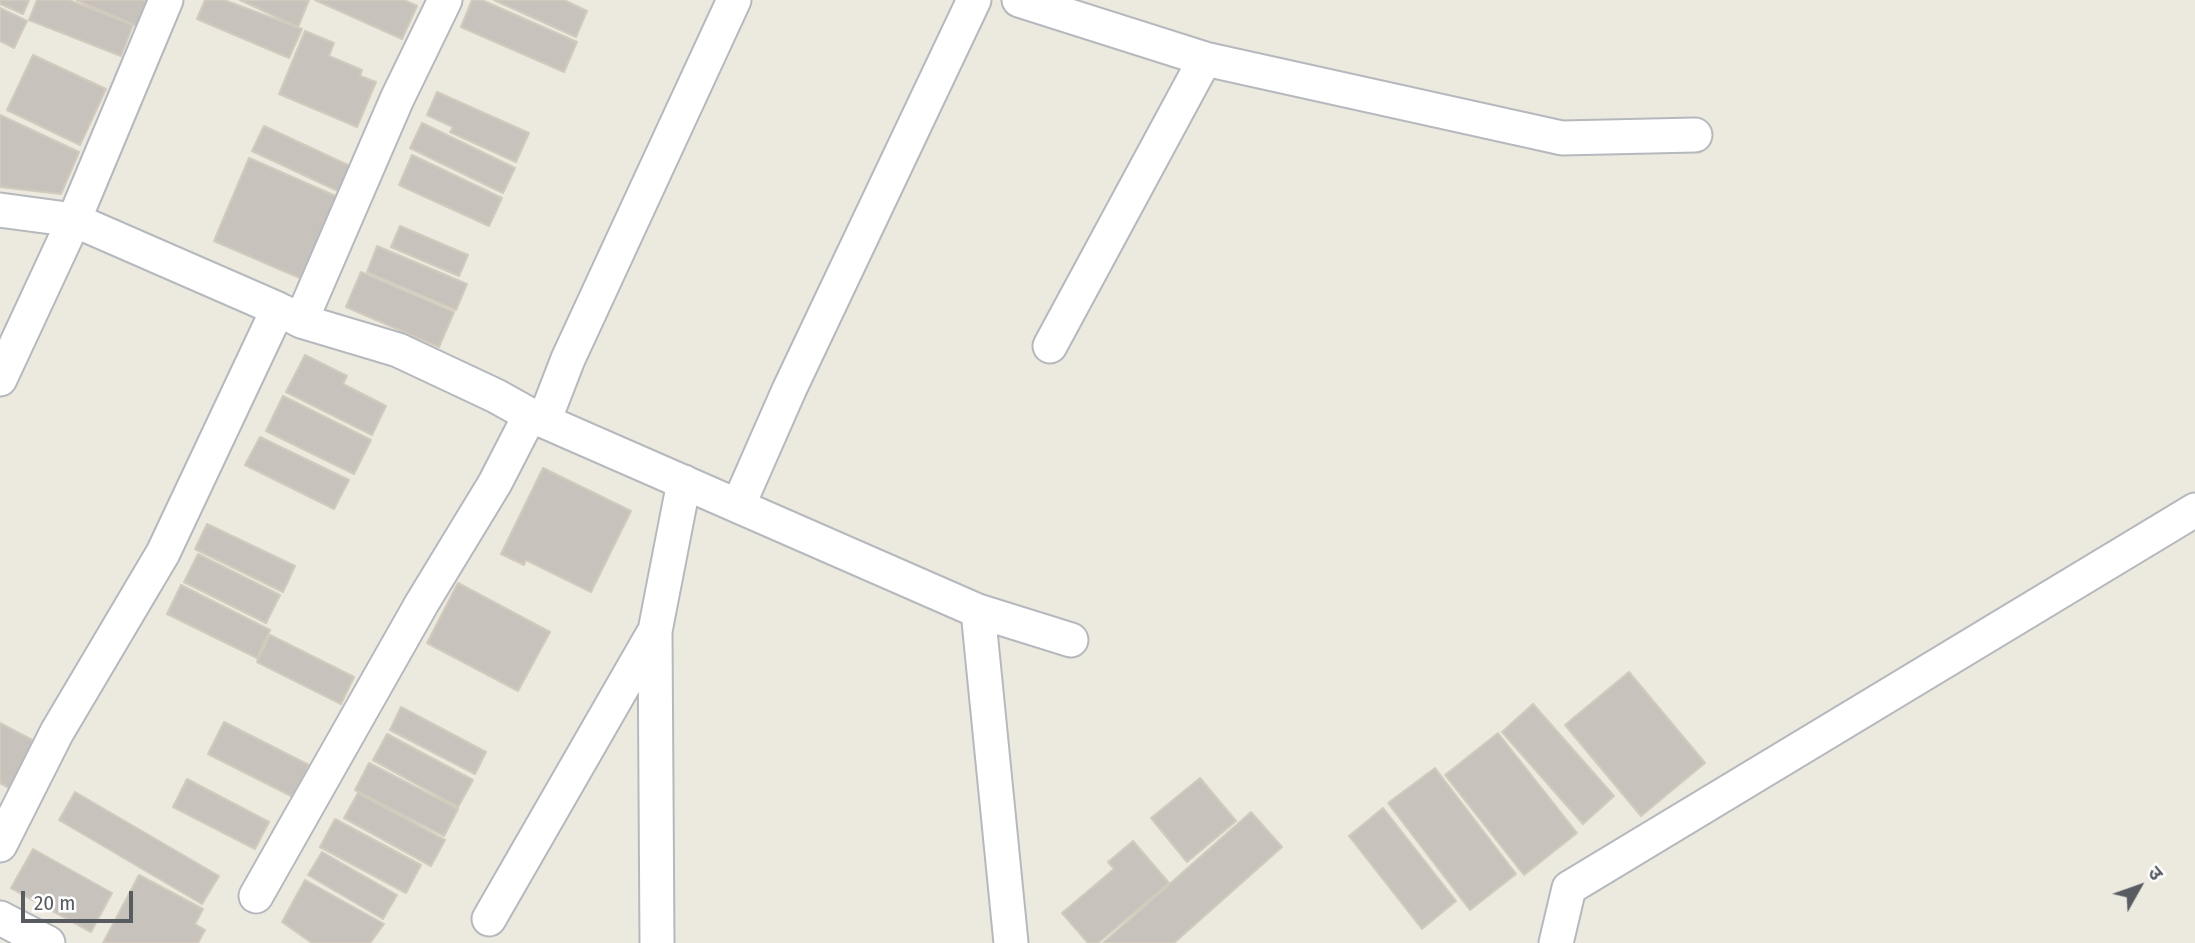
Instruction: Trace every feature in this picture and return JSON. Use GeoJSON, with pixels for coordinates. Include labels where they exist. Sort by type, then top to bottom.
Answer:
{"type":"FeatureCollection","features":[{"type":"Feature","properties":{"kind":"street"},"geometry":{"type":"LineString","coordinates":[[0,379],[74,220],[166,0]]}},
{"type":"Feature","properties":{"kind":"street"},"geometry":{"type":"LineString","coordinates":[[0,845],[57,732],[163,553],[290,315],[445,0]]}},
{"type":"Feature","properties":{"kind":"street"},"geometry":{"type":"LineString","coordinates":[[256,896],[422,603],[537,418],[568,359],[734,0]]}},
{"type":"Feature","properties":{"kind":"street"},"geometry":{"type":"LineString","coordinates":[[738,506],[789,390],[974,0]]}},
{"type":"Feature","properties":{"kind":"street"},"geometry":{"type":"LineString","coordinates":[[1019,0],[1205,59],[1562,138],[1695,135]]}},
{"type":"Feature","properties":{"kind":"street"},"geometry":{"type":"LineString","coordinates":[[1050,346],[1205,59]]}},
{"type":"Feature","properties":{"kind":"street"},"geometry":{"type":"LineString","coordinates":[[0,211],[74,220],[290,315],[398,350],[537,418],[978,611],[1071,640]]}},
{"type":"Feature","properties":{"kind":"street"},"geometry":{"type":"LineString","coordinates":[[657,943],[655,631],[684,482]]}},
{"type":"Feature","properties":{"kind":"street"},"geometry":{"type":"LineString","coordinates":[[1556,943],[1570,888],[2195,510]]}},
{"type":"Feature","properties":{"kind":"street"},"geometry":{"type":"LineString","coordinates":[[978,611],[1011,943]]}},
{"type":"Feature","properties":{"kind":"street"},"geometry":{"type":"LineString","coordinates":[[489,919],[655,631]]}},
{"type":"Feature","properties":{"kind":"street"},"geometry":{"type":"LineString","coordinates":[[0,918],[48,943]]}},
{"type":"Feature","properties":{"kind":"building"},"geometry":{"type":"Polygon","coordinates":[[[0,0],[29,0],[23,14],[0,4],[0,0]]]}},
{"type":"Feature","properties":{"kind":"building"},"geometry":{"type":"Polygon","coordinates":[[[37,0],[69,0],[133,25],[121,56],[29,20],[37,0]]]}},
{"type":"Feature","properties":{"kind":"building"},"geometry":{"type":"Polygon","coordinates":[[[76,0],[147,0],[137,26],[76,0]]]}},
{"type":"Feature","properties":{"kind":"building"},"geometry":{"type":"Polygon","coordinates":[[[205,0],[224,0],[302,29],[289,58],[197,19],[205,0]]]}},
{"type":"Feature","properties":{"kind":"building"},"geometry":{"type":"Polygon","coordinates":[[[240,0],[309,0],[298,27],[240,0]]]}},
{"type":"Feature","properties":{"kind":"building"},"geometry":{"type":"Polygon","coordinates":[[[315,0],[404,0],[417,6],[402,39],[315,0]]]}},
{"type":"Feature","properties":{"kind":"building"},"geometry":{"type":"Polygon","coordinates":[[[472,0],[482,0],[577,42],[564,72],[461,27],[472,0]]]}},
{"type":"Feature","properties":{"kind":"building"},"geometry":{"type":"Polygon","coordinates":[[[494,0],[564,0],[587,11],[576,37],[494,0]]]}},
{"type":"Feature","properties":{"kind":"building"},"geometry":{"type":"Polygon","coordinates":[[[0,8],[27,21],[14,48],[0,41],[0,8]]]}},
{"type":"Feature","properties":{"kind":"building"},"geometry":{"type":"Polygon","coordinates":[[[305,31],[334,43],[329,56],[362,70],[360,76],[376,82],[357,127],[279,94],[305,31]]]}},
{"type":"Feature","properties":{"kind":"building"},"geometry":{"type":"Polygon","coordinates":[[[33,55],[106,89],[80,145],[7,110],[33,55]]]}},
{"type":"Feature","properties":{"kind":"building"},"geometry":{"type":"Polygon","coordinates":[[[437,92],[529,133],[516,162],[450,132],[453,127],[427,115],[437,92]]]}},
{"type":"Feature","properties":{"kind":"building"},"geometry":{"type":"Polygon","coordinates":[[[0,115],[79,152],[61,194],[0,187],[0,115]]]}},
{"type":"Feature","properties":{"kind":"building"},"geometry":{"type":"Polygon","coordinates":[[[422,123],[515,168],[503,193],[410,148],[422,123]]]}},
{"type":"Feature","properties":{"kind":"building"},"geometry":{"type":"Polygon","coordinates":[[[264,126],[350,166],[338,191],[252,151],[264,126]]]}},
{"type":"Feature","properties":{"kind":"building"},"geometry":{"type":"Polygon","coordinates":[[[412,155],[502,198],[489,226],[399,185],[412,155]]]}},
{"type":"Feature","properties":{"kind":"building"},"geometry":{"type":"Polygon","coordinates":[[[249,158],[338,197],[302,279],[214,241],[249,158]]]}},
{"type":"Feature","properties":{"kind":"building"},"geometry":{"type":"Polygon","coordinates":[[[400,226],[468,255],[459,276],[391,247],[400,226]]]}},
{"type":"Feature","properties":{"kind":"building"},"geometry":{"type":"Polygon","coordinates":[[[377,246],[467,284],[456,310],[367,272],[377,246]]]}},
{"type":"Feature","properties":{"kind":"building"},"geometry":{"type":"Polygon","coordinates":[[[361,272],[454,312],[439,347],[346,307],[361,272]]]}},
{"type":"Feature","properties":{"kind":"building"},"geometry":{"type":"Polygon","coordinates":[[[305,355],[347,376],[343,384],[386,406],[372,435],[286,392],[305,355]]]}},
{"type":"Feature","properties":{"kind":"building"},"geometry":{"type":"Polygon","coordinates":[[[283,396],[371,440],[354,474],[266,431],[283,396]]]}},
{"type":"Feature","properties":{"kind":"building"},"geometry":{"type":"Polygon","coordinates":[[[260,437],[349,480],[334,509],[245,465],[260,437]]]}},
{"type":"Feature","properties":{"kind":"building"},"geometry":{"type":"Polygon","coordinates":[[[543,468],[631,511],[591,592],[526,560],[524,565],[501,554],[543,468]]]}},
{"type":"Feature","properties":{"kind":"building"},"geometry":{"type":"Polygon","coordinates":[[[207,524],[295,566],[283,592],[195,549],[207,524]]]}},
{"type":"Feature","properties":{"kind":"building"},"geometry":{"type":"Polygon","coordinates":[[[198,554],[280,595],[266,623],[184,582],[198,554]]]}},
{"type":"Feature","properties":{"kind":"building"},"geometry":{"type":"Polygon","coordinates":[[[458,583],[550,632],[518,691],[427,643],[458,583]]]}},
{"type":"Feature","properties":{"kind":"building"},"geometry":{"type":"Polygon","coordinates":[[[181,585],[270,630],[257,658],[167,614],[181,585]]]}},
{"type":"Feature","properties":{"kind":"building"},"geometry":{"type":"Polygon","coordinates":[[[270,635],[354,677],[341,704],[257,662],[270,635]]]}},
{"type":"Feature","properties":{"kind":"building"},"geometry":{"type":"Polygon","coordinates":[[[1629,672],[1705,763],[1641,816],[1565,725],[1629,672]]]}},
{"type":"Feature","properties":{"kind":"building"},"geometry":{"type":"Polygon","coordinates":[[[1533,704],[1614,796],[1583,824],[1502,732],[1533,704]]]}},
{"type":"Feature","properties":{"kind":"building"},"geometry":{"type":"Polygon","coordinates":[[[401,707],[486,752],[475,774],[390,730],[401,707]]]}},
{"type":"Feature","properties":{"kind":"building"},"geometry":{"type":"Polygon","coordinates":[[[224,722],[309,765],[293,797],[208,754],[224,722]]]}},
{"type":"Feature","properties":{"kind":"building"},"geometry":{"type":"Polygon","coordinates":[[[0,723],[36,742],[11,789],[0,783],[0,723]]]}},
{"type":"Feature","properties":{"kind":"building"},"geometry":{"type":"Polygon","coordinates":[[[1498,733],[1577,833],[1524,875],[1445,775],[1498,733]]]}},
{"type":"Feature","properties":{"kind":"building"},"geometry":{"type":"Polygon","coordinates":[[[387,734],[473,780],[458,807],[373,760],[387,734]]]}},
{"type":"Feature","properties":{"kind":"building"},"geometry":{"type":"Polygon","coordinates":[[[369,763],[458,809],[444,836],[355,790],[369,763]]]}},
{"type":"Feature","properties":{"kind":"building"},"geometry":{"type":"Polygon","coordinates":[[[1435,768],[1516,874],[1470,910],[1388,803],[1435,768]]]}},
{"type":"Feature","properties":{"kind":"building"},"geometry":{"type":"Polygon","coordinates":[[[1200,778],[1236,821],[1187,862],[1151,818],[1200,778]]]}},
{"type":"Feature","properties":{"kind":"building"},"geometry":{"type":"Polygon","coordinates":[[[187,779],[269,822],[255,849],[173,807],[187,779]]]}},
{"type":"Feature","properties":{"kind":"building"},"geometry":{"type":"Polygon","coordinates":[[[75,792],[219,876],[202,904],[59,820],[75,792]]]}},
{"type":"Feature","properties":{"kind":"building"},"geometry":{"type":"Polygon","coordinates":[[[358,793],[445,840],[431,866],[344,818],[358,793]]]}},
{"type":"Feature","properties":{"kind":"building"},"geometry":{"type":"Polygon","coordinates":[[[1383,808],[1456,901],[1422,929],[1349,836],[1383,808]]]}},
{"type":"Feature","properties":{"kind":"building"},"geometry":{"type":"Polygon","coordinates":[[[1251,812],[1282,847],[1174,943],[1103,943],[1251,812]]]}},
{"type":"Feature","properties":{"kind":"building"},"geometry":{"type":"Polygon","coordinates":[[[335,819],[421,865],[406,893],[320,847],[335,819]]]}},
{"type":"Feature","properties":{"kind":"building"},"geometry":{"type":"Polygon","coordinates":[[[1133,841],[1169,883],[1098,943],[1088,943],[1062,913],[1114,869],[1108,862],[1133,841]]]}},
{"type":"Feature","properties":{"kind":"building"},"geometry":{"type":"Polygon","coordinates":[[[33,849],[112,893],[91,932],[11,888],[33,849]]]}},
{"type":"Feature","properties":{"kind":"building"},"geometry":{"type":"Polygon","coordinates":[[[322,852],[397,895],[383,919],[308,875],[322,852]]]}},
{"type":"Feature","properties":{"kind":"building"},"geometry":{"type":"Polygon","coordinates":[[[139,875],[203,909],[195,924],[205,930],[198,943],[103,943],[139,875]]]}},
{"type":"Feature","properties":{"kind":"building"},"geometry":{"type":"Polygon","coordinates":[[[305,880],[384,924],[370,943],[312,943],[282,922],[305,880]]]}}]}
